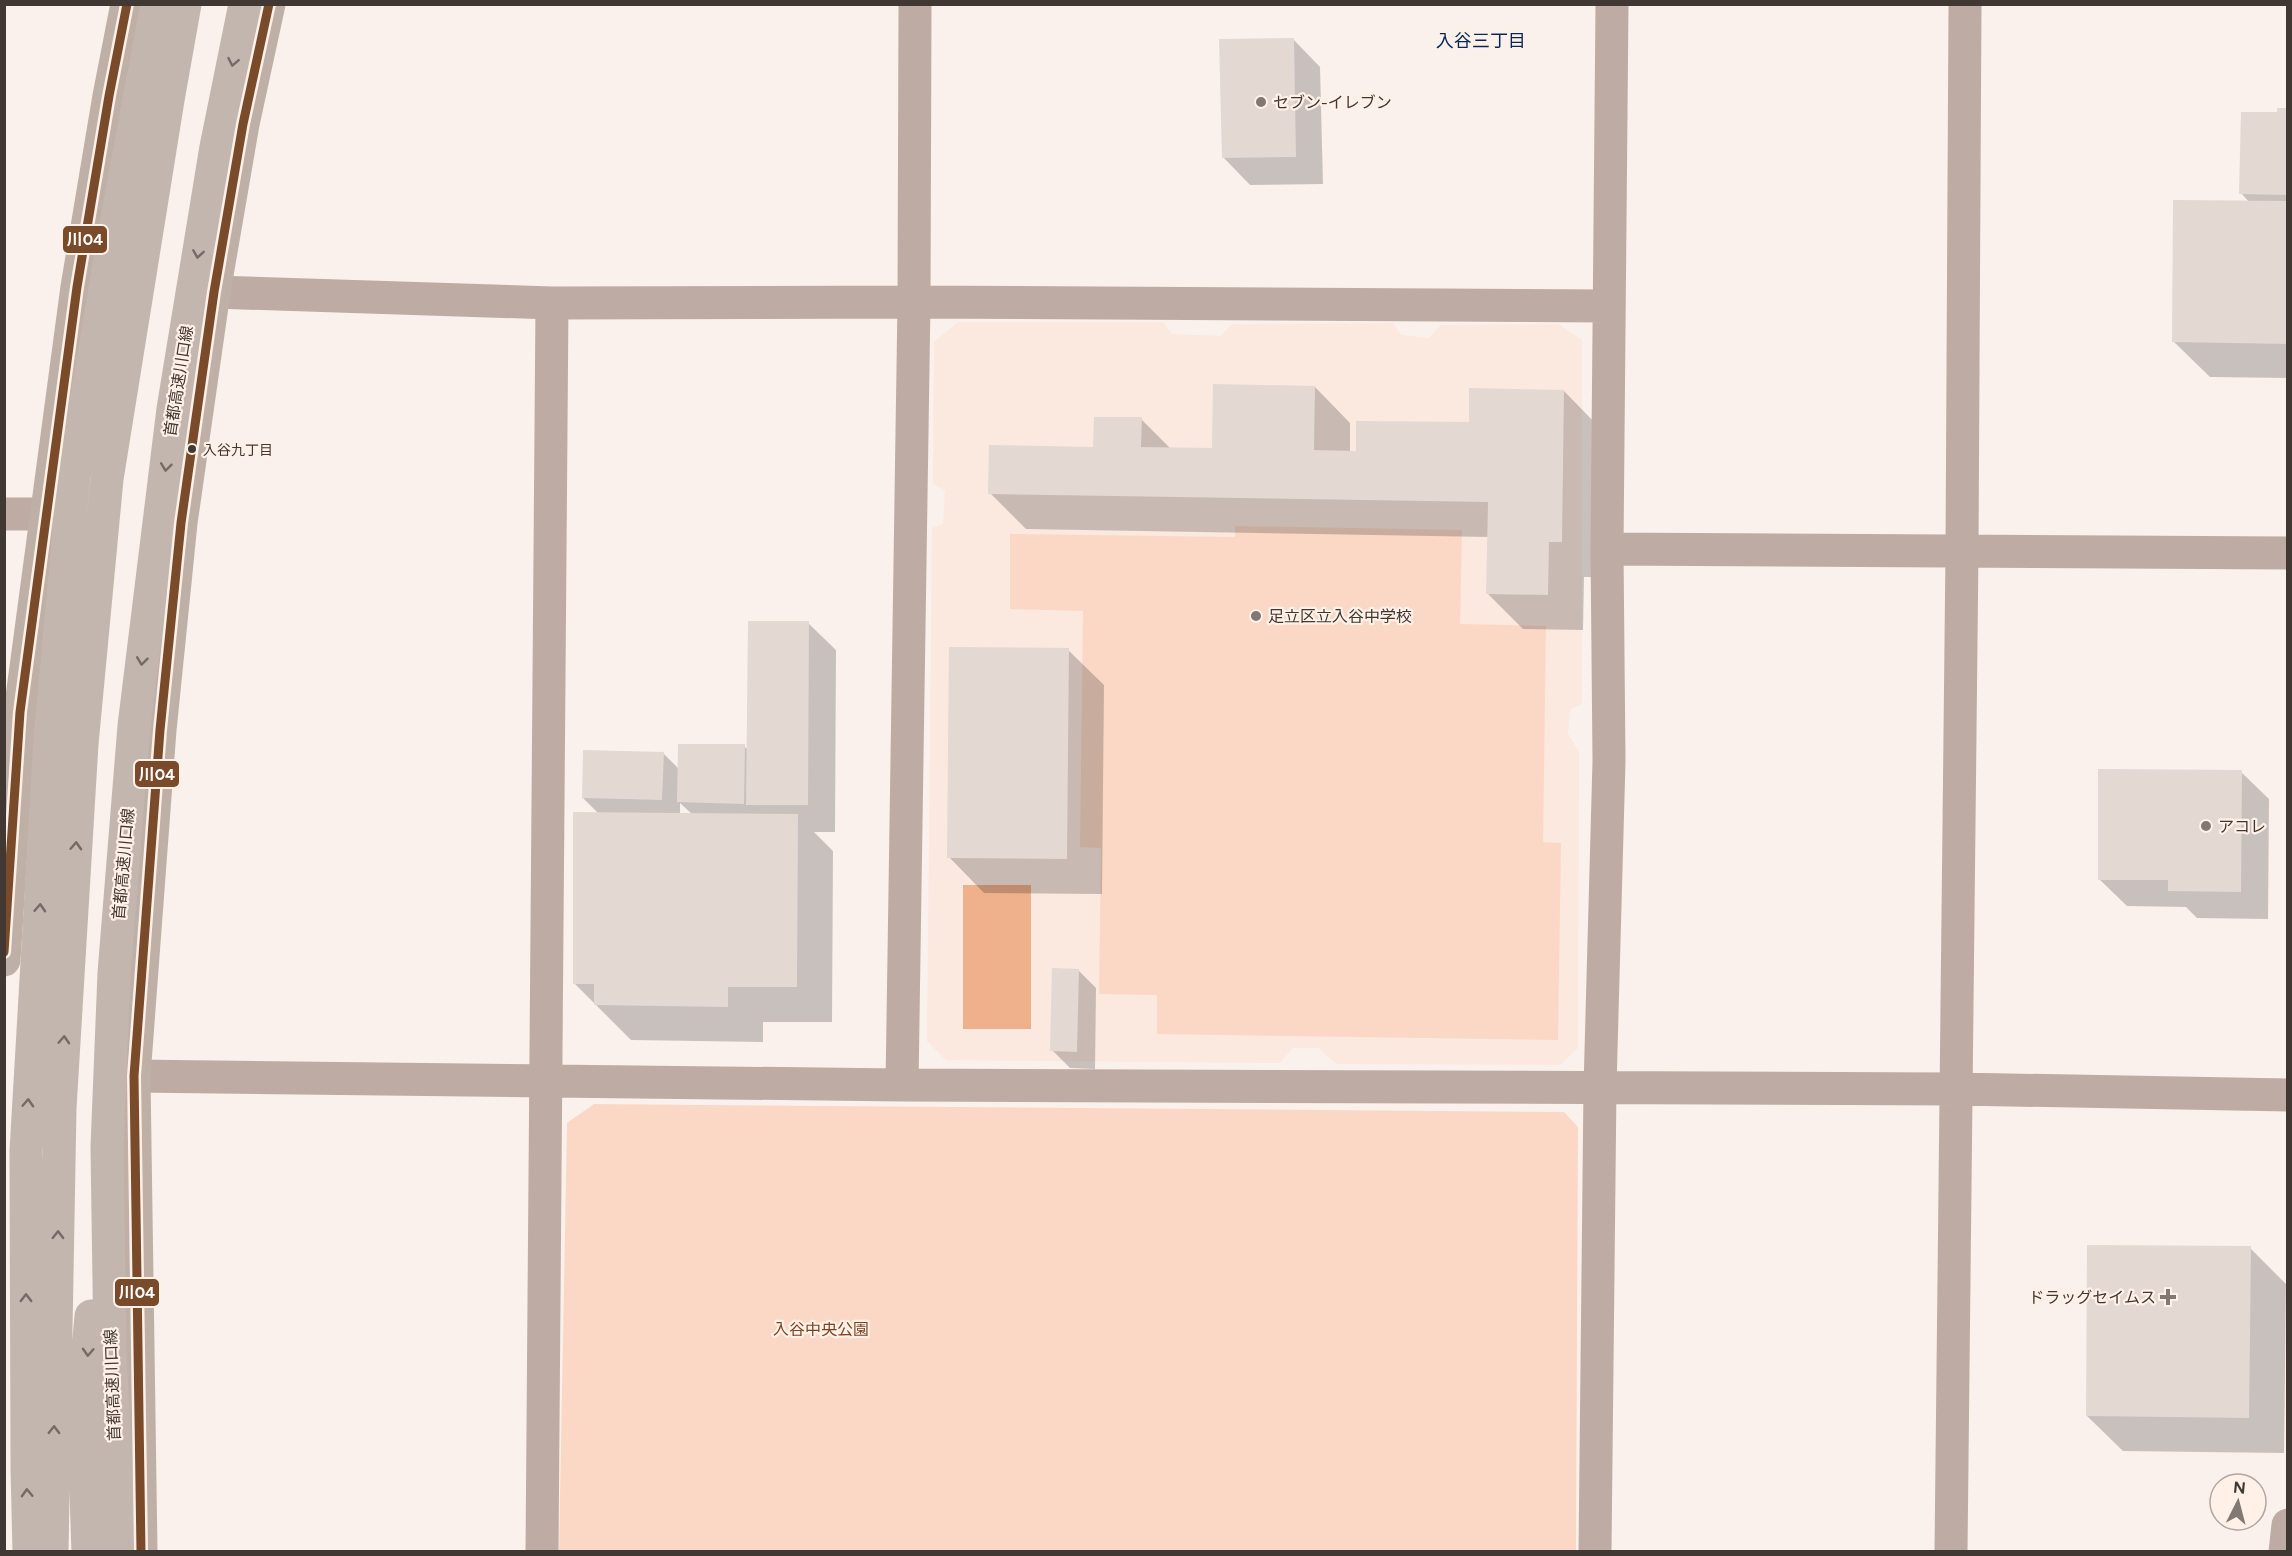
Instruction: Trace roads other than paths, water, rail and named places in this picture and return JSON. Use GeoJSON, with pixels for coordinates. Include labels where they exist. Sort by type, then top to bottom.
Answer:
{"type":"FeatureCollection","features":[{"type":"Feature","properties":{"kind":"highway"},"geometry":{"type":"LineString","coordinates":[[29,1551],[26,1151],[50,740],[74,476],[114,234],[157,4]]}},
{"type":"Feature","properties":{"kind":"highway"},"geometry":{"type":"LineString","coordinates":[[52,1551],[60,1108],[82,744],[107,478],[185,4]]}},
{"type":"Feature","properties":{"kind":"highway","name":"首都高速川口線"},"geometry":{"type":"LineString","coordinates":[[120,1551],[110,1350],[107,1147],[114,973],[134,726],[173,409],[216,147],[245,4]]}},
{"type":"Feature","properties":{"kind":"highway"},"geometry":{"type":"LineString","coordinates":[[88,1551],[85,1469],[88,1349],[107,1147]]}},
{"type":"Feature","properties":{"kind":"main road"},"geometry":{"type":"LineString","coordinates":[[4,960],[20,712],[77,287],[127,4]]}},
{"type":"Feature","properties":{"kind":"main road"},"geometry":{"type":"LineString","coordinates":[[141,1551],[134,1076],[160,729],[179,534],[214,292],[243,124],[269,4]]}},
{"type":"Feature","properties":{"kind":"street"},"geometry":{"type":"LineString","coordinates":[[902,1085],[914,302],[915,4]]}},
{"type":"Feature","properties":{"kind":"street"},"geometry":{"type":"LineString","coordinates":[[1595,1551],[1600,1087],[1610,761],[1607,549],[1612,4]]}},
{"type":"Feature","properties":{"kind":"street"},"geometry":{"type":"LineString","coordinates":[[1951,1551],[1962,551],[1965,4]]}},
{"type":"Feature","properties":{"kind":"street"},"geometry":{"type":"LineString","coordinates":[[214,292],[552,303],[914,302],[1608,306]]}},
{"type":"Feature","properties":{"kind":"street"},"geometry":{"type":"LineString","coordinates":[[542,1551],[552,303]]}},
{"type":"Feature","properties":{"kind":"street"},"geometry":{"type":"LineString","coordinates":[[4,514],[46,514]]}},
{"type":"Feature","properties":{"kind":"street"},"geometry":{"type":"LineString","coordinates":[[1607,549],[2288,553]]}},
{"type":"Feature","properties":{"kind":"street"},"geometry":{"type":"LineString","coordinates":[[134,1076],[902,1085],[1957,1089],[2288,1095]]}},
{"type":"Feature","properties":{"kind":"street"},"geometry":{"type":"LineString","coordinates":[[2285,1551],[2288,1525]]}},
{"type":"Feature","properties":{"kind":"place","name":"セブン-イレブン"},"geometry":{"type":"Point","coordinates":[1261,102]}},
{"type":"Feature","properties":{"kind":"place","name":"入谷九丁目"},"geometry":{"type":"Point","coordinates":[192,449]}},
{"type":"Feature","properties":{"kind":"place","name":"足立区立入谷中学校"},"geometry":{"type":"Point","coordinates":[1256,616]}},
{"type":"Feature","properties":{"kind":"place","name":"アコレ"},"geometry":{"type":"Point","coordinates":[2206,826]}},
{"type":"Feature","properties":{"kind":"place","name":"ドラッグセイムス"},"geometry":{"type":"Point","coordinates":[2168,1297]}},
{"type":"Feature","properties":{"kind":"district","name":"入谷三丁目"},"geometry":{"type":"Point","coordinates":[1481,41]}},
{"type":"Feature","properties":{"kind":"park label","name":"入谷中央公園"},"geometry":{"type":"Point","coordinates":[821,1329]}}]}
